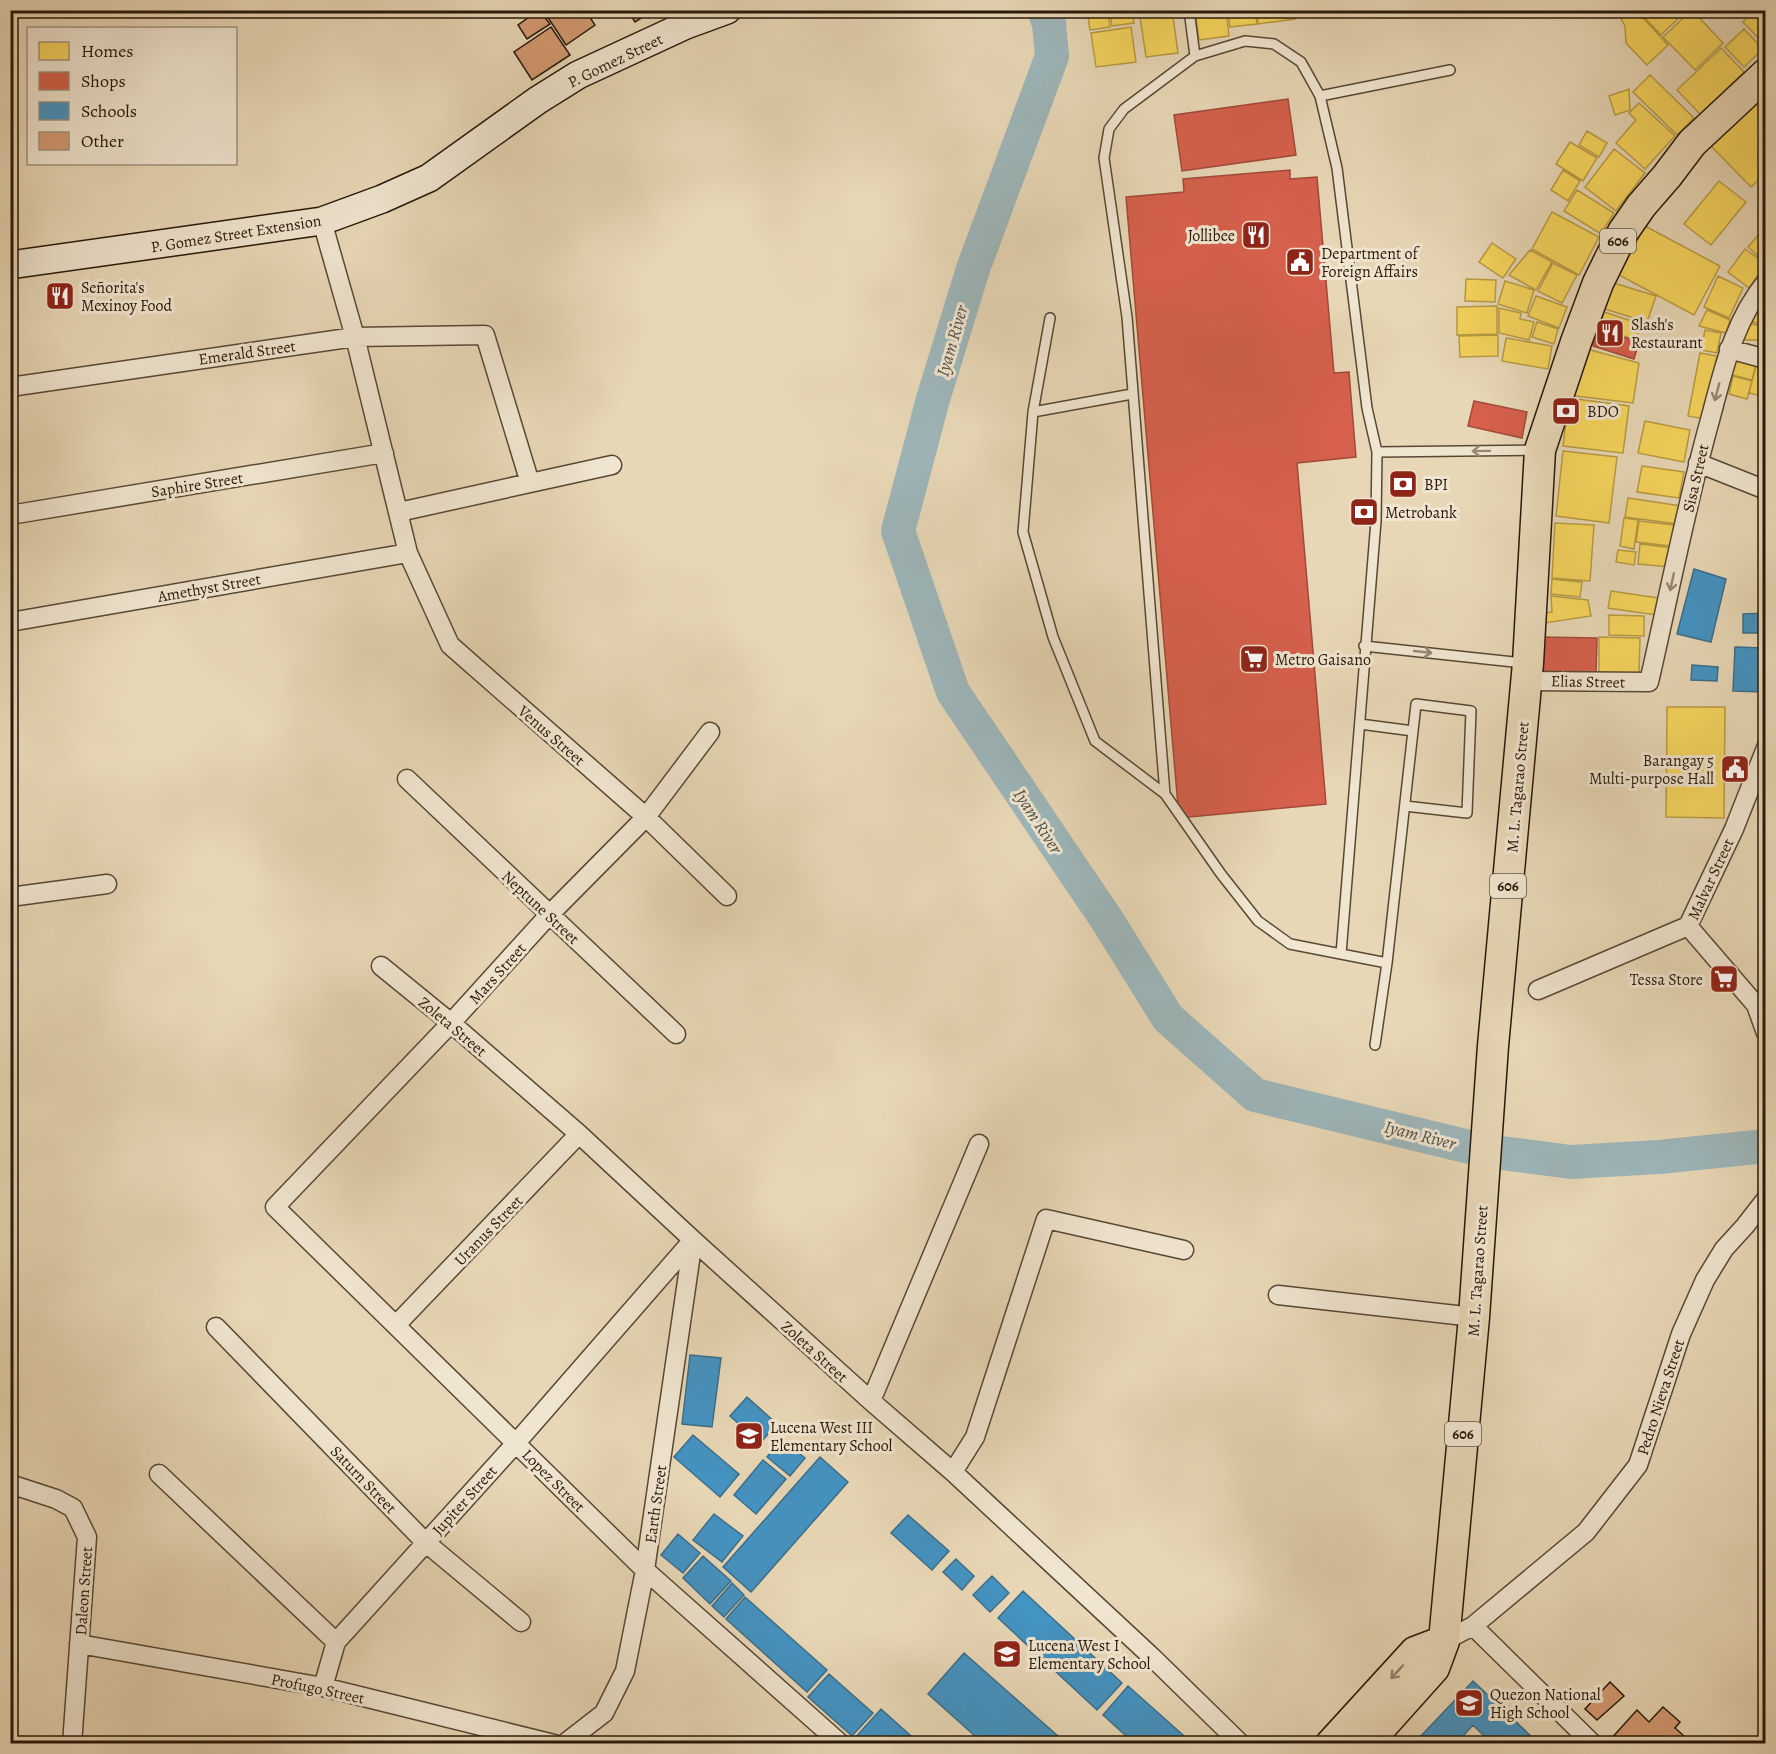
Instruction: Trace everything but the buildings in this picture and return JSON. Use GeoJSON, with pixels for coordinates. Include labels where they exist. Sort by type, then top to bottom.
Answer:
{"type":"FeatureCollection","features":[{"type":"Feature","properties":{"kind":"main road","name":"P. Gomez Street"},"geometry":{"type":"LineString","coordinates":[[538,100],[578,75],[686,25],[727,10]]}},
{"type":"Feature","properties":{"kind":"main road","name":"M. L. Tagarao Street"},"geometry":{"type":"LineString","coordinates":[[1366,1743],[1434,1668],[1444,1641],[1474,1317],[1479,1228],[1527,672],[1540,450],[1598,284],[1623,232],[1692,143],[1762,83]]}},
{"type":"Feature","properties":{"kind":"main road","name":"P. Gomez Street Extension"},"geometry":{"type":"LineString","coordinates":[[10,266],[322,221],[382,199],[429,178],[538,100]]}},
{"type":"Feature","properties":{"kind":"main road"},"geometry":{"type":"LineString","coordinates":[[1330,1743],[1415,1652],[1444,1641]]}},
{"type":"Feature","properties":{"kind":"street","name":"Venus Street"},"geometry":{"type":"LineString","coordinates":[[322,221],[355,337],[408,553],[450,645],[646,817],[727,896]]}},
{"type":"Feature","properties":{"kind":"street","name":"Sisa Street"},"geometry":{"type":"LineString","coordinates":[[1649,682],[1698,463],[1729,349],[1742,318],[1766,282]]}},
{"type":"Feature","properties":{"kind":"street","name":"Emerald Street"},"geometry":{"type":"LineString","coordinates":[[10,387],[355,337],[485,335],[530,483]]}},
{"type":"Feature","properties":{"kind":"street"},"geometry":{"type":"LineString","coordinates":[[1729,349],[1766,359]]}},
{"type":"Feature","properties":{"kind":"street","name":"Saphire Street"},"geometry":{"type":"LineString","coordinates":[[10,515],[384,453]]}},
{"type":"Feature","properties":{"kind":"street"},"geometry":{"type":"LineString","coordinates":[[1698,463],[1766,490]]}},
{"type":"Feature","properties":{"kind":"street"},"geometry":{"type":"LineString","coordinates":[[399,512],[612,465]]}},
{"type":"Feature","properties":{"kind":"street","name":"Amethyst Street"},"geometry":{"type":"LineString","coordinates":[[10,622],[408,553]]}},
{"type":"Feature","properties":{"kind":"street","name":"Elias Street"},"geometry":{"type":"LineString","coordinates":[[1527,672],[1649,682]]}},
{"type":"Feature","properties":{"kind":"street","name":"Mars Street"},"geometry":{"type":"LineString","coordinates":[[275,1207],[451,1023],[549,915],[646,817],[710,732]]}},
{"type":"Feature","properties":{"kind":"street","name":"Malvar Street"},"geometry":{"type":"LineString","coordinates":[[1538,990],[1688,926],[1734,829],[1766,748]]}},
{"type":"Feature","properties":{"kind":"street","name":"Neptune Street"},"geometry":{"type":"LineString","coordinates":[[407,779],[676,1034]]}},
{"type":"Feature","properties":{"kind":"street"},"geometry":{"type":"LineString","coordinates":[[10,897],[106,884]]}},
{"type":"Feature","properties":{"kind":"street"},"geometry":{"type":"LineString","coordinates":[[1688,926],[1761,1003],[1766,1033]]}},
{"type":"Feature","properties":{"kind":"street","name":"Zoleta Street"},"geometry":{"type":"LineString","coordinates":[[381,966],[451,1023],[579,1134],[871,1401],[953,1472],[1241,1743]]}},
{"type":"Feature","properties":{"kind":"street","name":"Uranus Street"},"geometry":{"type":"LineString","coordinates":[[396,1325],[579,1134]]}},
{"type":"Feature","properties":{"kind":"street"},"geometry":{"type":"LineString","coordinates":[[871,1401],[979,1144]]}},
{"type":"Feature","properties":{"kind":"street","name":"Pedro Nieva Street"},"geometry":{"type":"LineString","coordinates":[[1444,1641],[1473,1626],[1586,1532],[1638,1465],[1681,1334],[1705,1281],[1724,1249],[1764,1202]]}},
{"type":"Feature","properties":{"kind":"street","name":"Lopez Street"},"geometry":{"type":"LineString","coordinates":[[275,1207],[645,1570],[841,1743]]}},
{"type":"Feature","properties":{"kind":"street"},"geometry":{"type":"LineString","coordinates":[[953,1472],[975,1437],[1046,1219],[1185,1250]]}},
{"type":"Feature","properties":{"kind":"street","name":"Jupiter Street"},"geometry":{"type":"LineString","coordinates":[[323,1687],[336,1642],[516,1443],[693,1240]]}},
{"type":"Feature","properties":{"kind":"street","name":"Earth Street"},"geometry":{"type":"LineString","coordinates":[[564,1743],[604,1713],[625,1671],[645,1570],[693,1240]]}},
{"type":"Feature","properties":{"kind":"street"},"geometry":{"type":"LineString","coordinates":[[1278,1295],[1474,1317]]}},
{"type":"Feature","properties":{"kind":"street","name":"Saturn Street"},"geometry":{"type":"LineString","coordinates":[[216,1327],[425,1542],[521,1622]]}},
{"type":"Feature","properties":{"kind":"street"},"geometry":{"type":"LineString","coordinates":[[159,1474],[336,1642]]}},
{"type":"Feature","properties":{"kind":"street","name":"Daleon Street"},"geometry":{"type":"LineString","coordinates":[[10,1484],[56,1498],[74,1508],[87,1537],[72,1743]]}},
{"type":"Feature","properties":{"kind":"street"},"geometry":{"type":"LineString","coordinates":[[1473,1626],[1593,1743]]}},
{"type":"Feature","properties":{"kind":"street","name":"Profugo Street"},"geometry":{"type":"LineString","coordinates":[[79,1644],[323,1687],[554,1743]]}},
{"type":"Feature","properties":{"kind":"lane"},"geometry":{"type":"LineString","coordinates":[[1189,10],[1195,56]]}},
{"type":"Feature","properties":{"kind":"lane"},"geometry":{"type":"LineString","coordinates":[[1164,794],[1127,317],[1104,158],[1109,129],[1124,109],[1195,56],[1245,41],[1274,44],[1301,62],[1320,96],[1337,168],[1362,373],[1377,452],[1376,522],[1364,646],[1360,724],[1341,954]]}},
{"type":"Feature","properties":{"kind":"lane"},"geometry":{"type":"LineString","coordinates":[[1320,96],[1450,70]]}},
{"type":"Feature","properties":{"kind":"lane"},"geometry":{"type":"LineString","coordinates":[[1050,318],[1033,412],[1023,532],[1053,637],[1095,741],[1164,794],[1258,921],[1290,944],[1387,963]]}},
{"type":"Feature","properties":{"kind":"lane"},"geometry":{"type":"LineString","coordinates":[[1033,412],[1132,393]]}},
{"type":"Feature","properties":{"kind":"lane"},"geometry":{"type":"LineString","coordinates":[[1377,452],[1540,450]]}},
{"type":"Feature","properties":{"kind":"lane"},"geometry":{"type":"LineString","coordinates":[[1364,646],[1527,672]]}},
{"type":"Feature","properties":{"kind":"lane"},"geometry":{"type":"LineString","coordinates":[[1375,1045],[1387,963],[1416,704],[1471,711],[1467,813],[1405,806]]}},
{"type":"Feature","properties":{"kind":"lane"},"geometry":{"type":"LineString","coordinates":[[1360,724],[1413,731]]}},
{"type":"Feature","properties":{"kind":"waterway","name":"Iyam River"},"geometry":{"type":"LineString","coordinates":[[1044,10],[1049,24],[1052,56],[973,269],[933,399],[898,531],[953,692],[1107,920],[1168,1018],[1255,1095],[1486,1151],[1571,1162],[1659,1157],[1766,1146]]}},
{"type":"Feature","properties":{"kind":"place","name":"Jollibee"},"geometry":{"type":"Point","coordinates":[1256,235]}},
{"type":"Feature","properties":{"kind":"place","name":"Department of Foreign Affairs"},"geometry":{"type":"Point","coordinates":[1300,262]}},
{"type":"Feature","properties":{"kind":"place","name":"Señorita's Mexinoy Food"},"geometry":{"type":"Point","coordinates":[60,296]}},
{"type":"Feature","properties":{"kind":"place","name":"Slash's Restaurant"},"geometry":{"type":"Point","coordinates":[1610,333]}},
{"type":"Feature","properties":{"kind":"place","name":"BDO"},"geometry":{"type":"Point","coordinates":[1566,411]}},
{"type":"Feature","properties":{"kind":"place","name":"BPI"},"geometry":{"type":"Point","coordinates":[1403,484]}},
{"type":"Feature","properties":{"kind":"place","name":"Metrobank"},"geometry":{"type":"Point","coordinates":[1364,512]}},
{"type":"Feature","properties":{"kind":"place","name":"Metro Gaisano"},"geometry":{"type":"Point","coordinates":[1254,659]}},
{"type":"Feature","properties":{"kind":"place","name":"Barangay 5 Multi-purpose Hall"},"geometry":{"type":"Point","coordinates":[1735,769]}},
{"type":"Feature","properties":{"kind":"place","name":"Tessa Store"},"geometry":{"type":"Point","coordinates":[1724,979]}},
{"type":"Feature","properties":{"kind":"place","name":"Lucena West III Elementary School"},"geometry":{"type":"Point","coordinates":[749,1436]}},
{"type":"Feature","properties":{"kind":"place","name":"Lucena West I Elementary School"},"geometry":{"type":"Point","coordinates":[1007,1654]}},
{"type":"Feature","properties":{"kind":"place","name":"Quezon National High School"},"geometry":{"type":"Point","coordinates":[1469,1703]}}]}
